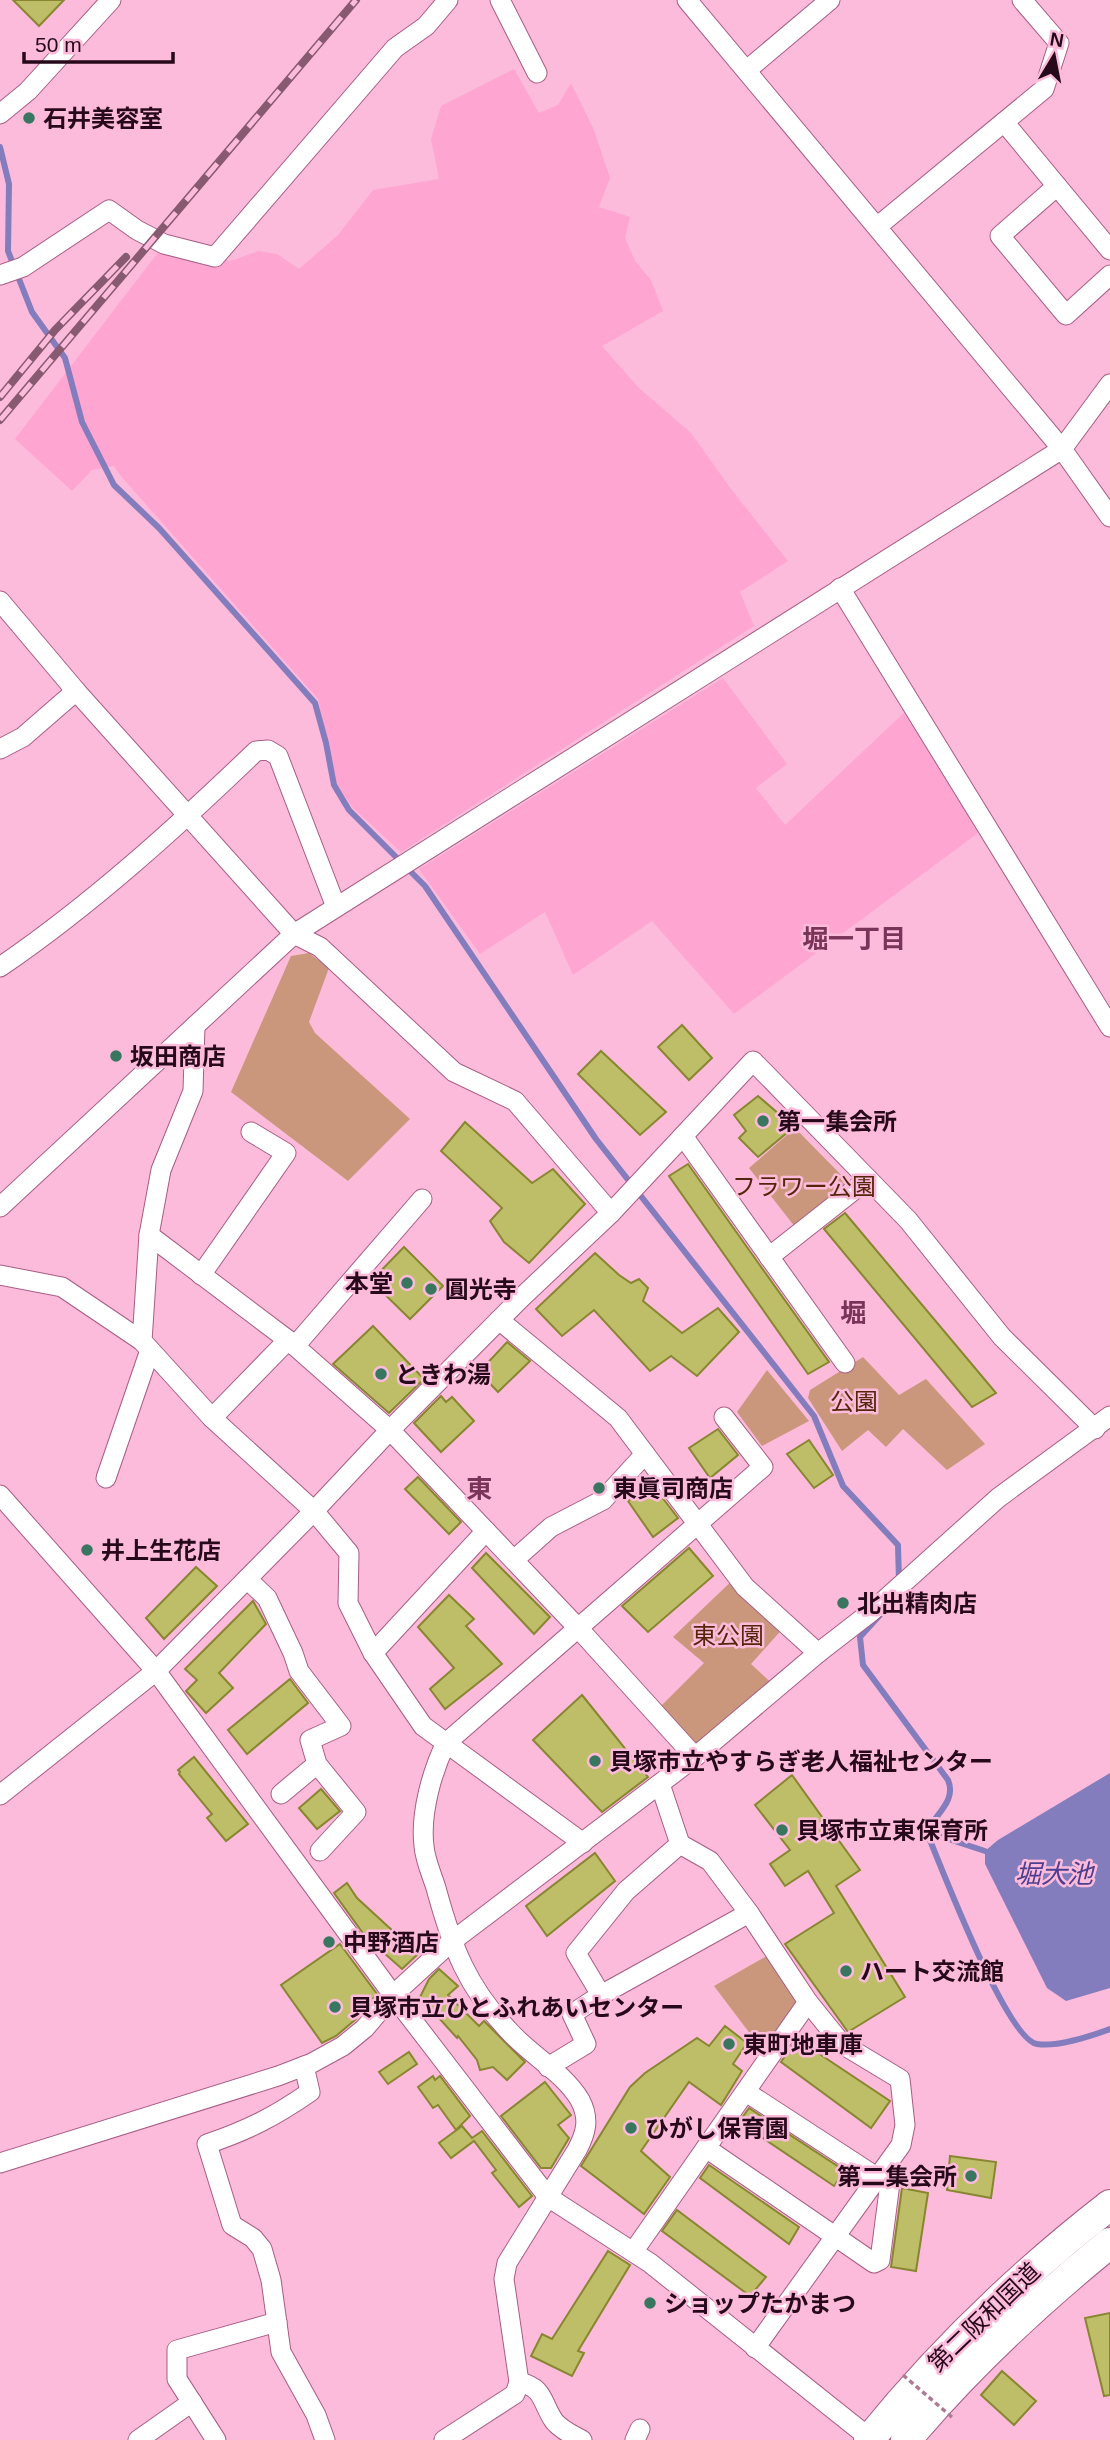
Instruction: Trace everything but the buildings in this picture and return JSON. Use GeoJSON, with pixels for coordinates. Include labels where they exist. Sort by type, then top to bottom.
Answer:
{"type":"FeatureCollection","features":[{"type":"Feature","properties":{"kind":"highway","name":"第二阪和国道"},"geometry":{"type":"LineString","coordinates":[[870,2439],[951,2346],[1021,2279],[1110,2205]]}},
{"type":"Feature","properties":{"kind":"highway","name":"第二阪和国道"},"geometry":{"type":"LineString","coordinates":[[906,2440],[959,2380],[1012,2327],[1110,2243]]}},
{"type":"Feature","properties":{"kind":"street"},"geometry":{"type":"LineString","coordinates":[[0,114],[28,91],[111,0]]}},
{"type":"Feature","properties":{"kind":"street"},"geometry":{"type":"LineString","coordinates":[[0,275],[23,267],[109,210],[137,230],[164,244],[215,257],[396,48],[426,26],[448,0]]}},
{"type":"Feature","properties":{"kind":"street"},"geometry":{"type":"LineString","coordinates":[[500,0],[537,73]]}},
{"type":"Feature","properties":{"kind":"street"},"geometry":{"type":"LineString","coordinates":[[687,0],[1062,449],[1110,517]]}},
{"type":"Feature","properties":{"kind":"street"},"geometry":{"type":"LineString","coordinates":[[747,70],[830,0]]}},
{"type":"Feature","properties":{"kind":"street"},"geometry":{"type":"LineString","coordinates":[[878,226],[1044,89],[1059,43],[1035,4]]}},
{"type":"Feature","properties":{"kind":"street"},"geometry":{"type":"LineString","coordinates":[[1004,122],[1110,250]]}},
{"type":"Feature","properties":{"kind":"street"},"geometry":{"type":"LineString","coordinates":[[1057,186],[1000,236],[1066,315],[1110,275]]}},
{"type":"Feature","properties":{"kind":"street"},"geometry":{"type":"LineString","coordinates":[[0,1208],[295,934],[1062,449],[1110,384]]}},
{"type":"Feature","properties":{"kind":"street"},"geometry":{"type":"LineString","coordinates":[[840,588],[1110,1027]]}},
{"type":"Feature","properties":{"kind":"street"},"geometry":{"type":"LineString","coordinates":[[2,607],[295,934],[320,947],[454,1072],[514,1101],[611,1213]]}},
{"type":"Feature","properties":{"kind":"street"},"geometry":{"type":"LineString","coordinates":[[0,749],[23,737],[76,691]]}},
{"type":"Feature","properties":{"kind":"street"},"geometry":{"type":"LineString","coordinates":[[0,967],[35,943],[189,816],[256,751],[268,750],[278,756],[336,908]]}},
{"type":"Feature","properties":{"kind":"street"},"geometry":{"type":"LineString","coordinates":[[106,1478],[146,1346],[149,1235],[160,1170],[193,1091],[195,1026]]}},
{"type":"Feature","properties":{"kind":"street"},"geometry":{"type":"LineString","coordinates":[[0,1795],[156,1671],[499,1320],[611,1213],[753,1061],[908,1220],[1002,1337],[1095,1429]]}},
{"type":"Feature","properties":{"kind":"street"},"geometry":{"type":"LineString","coordinates":[[201,1275],[286,1153],[251,1132]]}},
{"type":"Feature","properties":{"kind":"street"},"geometry":{"type":"LineString","coordinates":[[683,1136],[845,1363]]}},
{"type":"Feature","properties":{"kind":"street"},"geometry":{"type":"LineString","coordinates":[[769,1257],[868,1179]]}},
{"type":"Feature","properties":{"kind":"street"},"geometry":{"type":"LineString","coordinates":[[212,1418],[291,1343],[422,1199]]}},
{"type":"Feature","properties":{"kind":"street"},"geometry":{"type":"LineString","coordinates":[[149,1235],[291,1343],[390,1430],[579,1629],[695,1757]]}},
{"type":"Feature","properties":{"kind":"street"},"geometry":{"type":"LineString","coordinates":[[0,1275],[62,1287],[146,1346],[212,1418],[314,1511],[349,1553],[348,1603],[373,1653],[423,1726],[583,1843]]}},
{"type":"Feature","properties":{"kind":"street"},"geometry":{"type":"LineString","coordinates":[[499,1320],[618,1418],[745,1587],[818,1653]]}},
{"type":"Feature","properties":{"kind":"street"},"geometry":{"type":"LineString","coordinates":[[0,2164],[278,2076],[343,2046],[365,2028],[393,1995],[451,1942],[695,1757],[871,1612],[998,1498],[1110,1416]]}},
{"type":"Feature","properties":{"kind":"street"},"geometry":{"type":"LineString","coordinates":[[443,2440],[515,2394],[519,2382],[503,2279],[507,2263],[586,2133],[587,2117],[579,2099],[512,2035],[480,1998],[451,1942],[424,1846],[426,1807],[435,1765],[446,1743],[763,1467],[724,1417]]}},
{"type":"Feature","properties":{"kind":"street"},"geometry":{"type":"LineString","coordinates":[[514,1560],[551,1527],[603,1500],[645,1454]]}},
{"type":"Feature","properties":{"kind":"street"},"geometry":{"type":"LineString","coordinates":[[0,1495],[156,1671],[393,1995],[548,2197],[633,2252],[870,2439]]}},
{"type":"Feature","properties":{"kind":"street"},"geometry":{"type":"LineString","coordinates":[[373,1653],[486,1531]]}},
{"type":"Feature","properties":{"kind":"street"},"geometry":{"type":"LineString","coordinates":[[247,1579],[267,1598],[299,1671],[341,1726],[310,1740],[317,1764],[356,1812],[320,1851]]}},
{"type":"Feature","properties":{"kind":"street"},"geometry":{"type":"LineString","coordinates":[[281,1794],[317,1764]]}},
{"type":"Feature","properties":{"kind":"street"},"geometry":{"type":"LineString","coordinates":[[660,1784],[680,1844],[710,1861],[749,1913],[808,2002],[842,2044],[900,2079],[905,2125],[901,2145],[755,2348]]}},
{"type":"Feature","properties":{"kind":"street"},"geometry":{"type":"LineString","coordinates":[[601,1995],[576,1954],[626,1891],[680,1844]]}},
{"type":"Feature","properties":{"kind":"street"},"geometry":{"type":"LineString","coordinates":[[548,2067],[586,2044],[572,2014],[601,1995],[749,1913]]}},
{"type":"Feature","properties":{"kind":"street"},"geometry":{"type":"LineString","coordinates":[[633,2252],[808,2002]]}},
{"type":"Feature","properties":{"kind":"street"},"geometry":{"type":"LineString","coordinates":[[304,2066],[310,2092],[288,2108],[248,2130],[206,2144],[232,2225],[253,2238],[262,2249],[271,2280],[281,2352],[316,2415],[325,2440]]}},
{"type":"Feature","properties":{"kind":"street"},"geometry":{"type":"LineString","coordinates":[[706,2148],[874,2263],[880,2260],[890,2183],[878,2178],[746,2092]]}},
{"type":"Feature","properties":{"kind":"street"},"geometry":{"type":"LineString","coordinates":[[216,2440],[177,2379],[177,2350],[277,2322]]}},
{"type":"Feature","properties":{"kind":"street"},"geometry":{"type":"LineString","coordinates":[[519,2382],[533,2385],[555,2423],[582,2440]]}},
{"type":"Feature","properties":{"kind":"street"},"geometry":{"type":"LineString","coordinates":[[138,2440],[192,2402]]}},
{"type":"Feature","properties":{"kind":"path"},"geometry":{"type":"LineString","coordinates":[[903,2375],[953,2418]]}},
{"type":"Feature","properties":{"kind":"shaded area"},"geometry":{"type":"Polygon","coordinates":[[[514,69],[539,113],[558,105],[571,83],[594,130],[610,178],[599,207],[630,217],[625,238],[635,261],[651,280],[663,311],[602,346],[638,387],[691,433],[788,561],[740,592],[754,626],[401,852],[353,808],[336,784],[318,699],[114,466],[92,470],[72,491],[15,439],[163,246],[231,261],[258,251],[277,254],[299,269],[338,235],[373,190],[439,179],[431,139],[441,106],[514,69]]]}},
{"type":"Feature","properties":{"kind":"shaded area"},"geometry":{"type":"Polygon","coordinates":[[[723,678],[787,764],[756,788],[785,825],[908,709],[982,830],[734,1014],[652,921],[573,975],[545,912],[480,954],[419,869],[723,678]]]}},
{"type":"Feature","properties":{"kind":"green space"},"geometry":{"type":"Polygon","coordinates":[[[309,953],[329,968],[309,1022],[315,1033],[410,1119],[348,1181],[231,1092],[291,956],[309,953]]]}},
{"type":"Feature","properties":{"kind":"green space","name":"フラワー公園"},"geometry":{"type":"Polygon","coordinates":[[[795,1128],[855,1189],[799,1232],[749,1168],[795,1128]]]}},
{"type":"Feature","properties":{"kind":"green space","name":"公園"},"geometry":{"type":"Polygon","coordinates":[[[863,1357],[899,1395],[926,1379],[985,1444],[947,1470],[903,1429],[886,1447],[868,1430],[842,1451],[808,1398],[810,1390],[863,1357]]]}},
{"type":"Feature","properties":{"kind":"green space"},"geometry":{"type":"Polygon","coordinates":[[[767,1370],[809,1421],[762,1446],[737,1412],[767,1370]]]}},
{"type":"Feature","properties":{"kind":"green space","name":"東公園"},"geometry":{"type":"Polygon","coordinates":[[[737,1576],[786,1625],[751,1664],[777,1688],[695,1757],[652,1715],[704,1663],[673,1637],[737,1576]]]}},
{"type":"Feature","properties":{"kind":"green space"},"geometry":{"type":"Polygon","coordinates":[[[772,1953],[808,2002],[767,2056],[714,1986],[772,1953]]]}},
{"type":"Feature","properties":{"kind":"water","name":"堀大池"},"geometry":{"type":"Polygon","coordinates":[[[1110,1773],[1110,1988],[1066,2001],[1047,1988],[985,1864],[985,1851],[998,1840],[1110,1773]]]}},
{"type":"Feature","properties":{"kind":"waterway"},"geometry":{"type":"LineString","coordinates":[[0,147],[9,184],[8,251],[32,312],[65,358],[82,422],[114,485],[159,528],[315,703],[334,785],[349,810],[425,886],[596,1139],[814,1416],[843,1486],[898,1545],[899,1581]]}},
{"type":"Feature","properties":{"kind":"waterway"},"geometry":{"type":"LineString","coordinates":[[880,1615],[860,1637],[863,1665],[948,1780],[950,1788],[944,1807],[927,1832],[985,1851]]}},
{"type":"Feature","properties":{"kind":"waterway"},"geometry":{"type":"LineString","coordinates":[[927,1833],[976,1949],[1009,2014],[1024,2035],[1037,2044],[1045,2045],[1084,2038],[1110,2029]]}},
{"type":"Feature","properties":{"kind":"railway"},"geometry":{"type":"LineString","coordinates":[[0,420],[356,0]]}},
{"type":"Feature","properties":{"kind":"railway"},"geometry":{"type":"LineString","coordinates":[[0,397],[55,330],[126,257]]}},
{"type":"Feature","properties":{"kind":"place","name":"石井美容室"},"geometry":{"type":"Point","coordinates":[29,118]}},
{"type":"Feature","properties":{"kind":"place","name":"坂田商店"},"geometry":{"type":"Point","coordinates":[116,1056]}},
{"type":"Feature","properties":{"kind":"place","name":"第一集会所"},"geometry":{"type":"Point","coordinates":[763,1121]}},
{"type":"Feature","properties":{"kind":"place","name":"本堂"},"geometry":{"type":"Point","coordinates":[407,1283]}},
{"type":"Feature","properties":{"kind":"place","name":"圓光寺"},"geometry":{"type":"Point","coordinates":[431,1289]}},
{"type":"Feature","properties":{"kind":"place","name":"ときわ湯"},"geometry":{"type":"Point","coordinates":[381,1374]}},
{"type":"Feature","properties":{"kind":"place","name":"東眞司商店"},"geometry":{"type":"Point","coordinates":[599,1488]}},
{"type":"Feature","properties":{"kind":"place","name":"井上生花店"},"geometry":{"type":"Point","coordinates":[87,1550]}},
{"type":"Feature","properties":{"kind":"place","name":"北出精肉店"},"geometry":{"type":"Point","coordinates":[843,1603]}},
{"type":"Feature","properties":{"kind":"place","name":"貝塚市立やすらぎ老人福祉センター"},"geometry":{"type":"Point","coordinates":[595,1761]}},
{"type":"Feature","properties":{"kind":"place","name":"貝塚市立東保育所"},"geometry":{"type":"Point","coordinates":[782,1830]}},
{"type":"Feature","properties":{"kind":"place","name":"中野酒店"},"geometry":{"type":"Point","coordinates":[329,1942]}},
{"type":"Feature","properties":{"kind":"place","name":"ハート交流館"},"geometry":{"type":"Point","coordinates":[846,1971]}},
{"type":"Feature","properties":{"kind":"place","name":"貝塚市立ひとふれあいセンター"},"geometry":{"type":"Point","coordinates":[335,2007]}},
{"type":"Feature","properties":{"kind":"place","name":"東町地車庫"},"geometry":{"type":"Point","coordinates":[729,2044]}},
{"type":"Feature","properties":{"kind":"place","name":"ひがし保育園"},"geometry":{"type":"Point","coordinates":[631,2128]}},
{"type":"Feature","properties":{"kind":"place","name":"第二集会所"},"geometry":{"type":"Point","coordinates":[971,2176]}},
{"type":"Feature","properties":{"kind":"place","name":"ショップたかまつ"},"geometry":{"type":"Point","coordinates":[650,2303]}},
{"type":"Feature","properties":{"kind":"district","name":"堀一丁目"},"geometry":{"type":"Point","coordinates":[854,939]}},
{"type":"Feature","properties":{"kind":"district","name":"堀"},"geometry":{"type":"Point","coordinates":[853,1313]}},
{"type":"Feature","properties":{"kind":"district","name":"東"},"geometry":{"type":"Point","coordinates":[479,1489]}}]}
